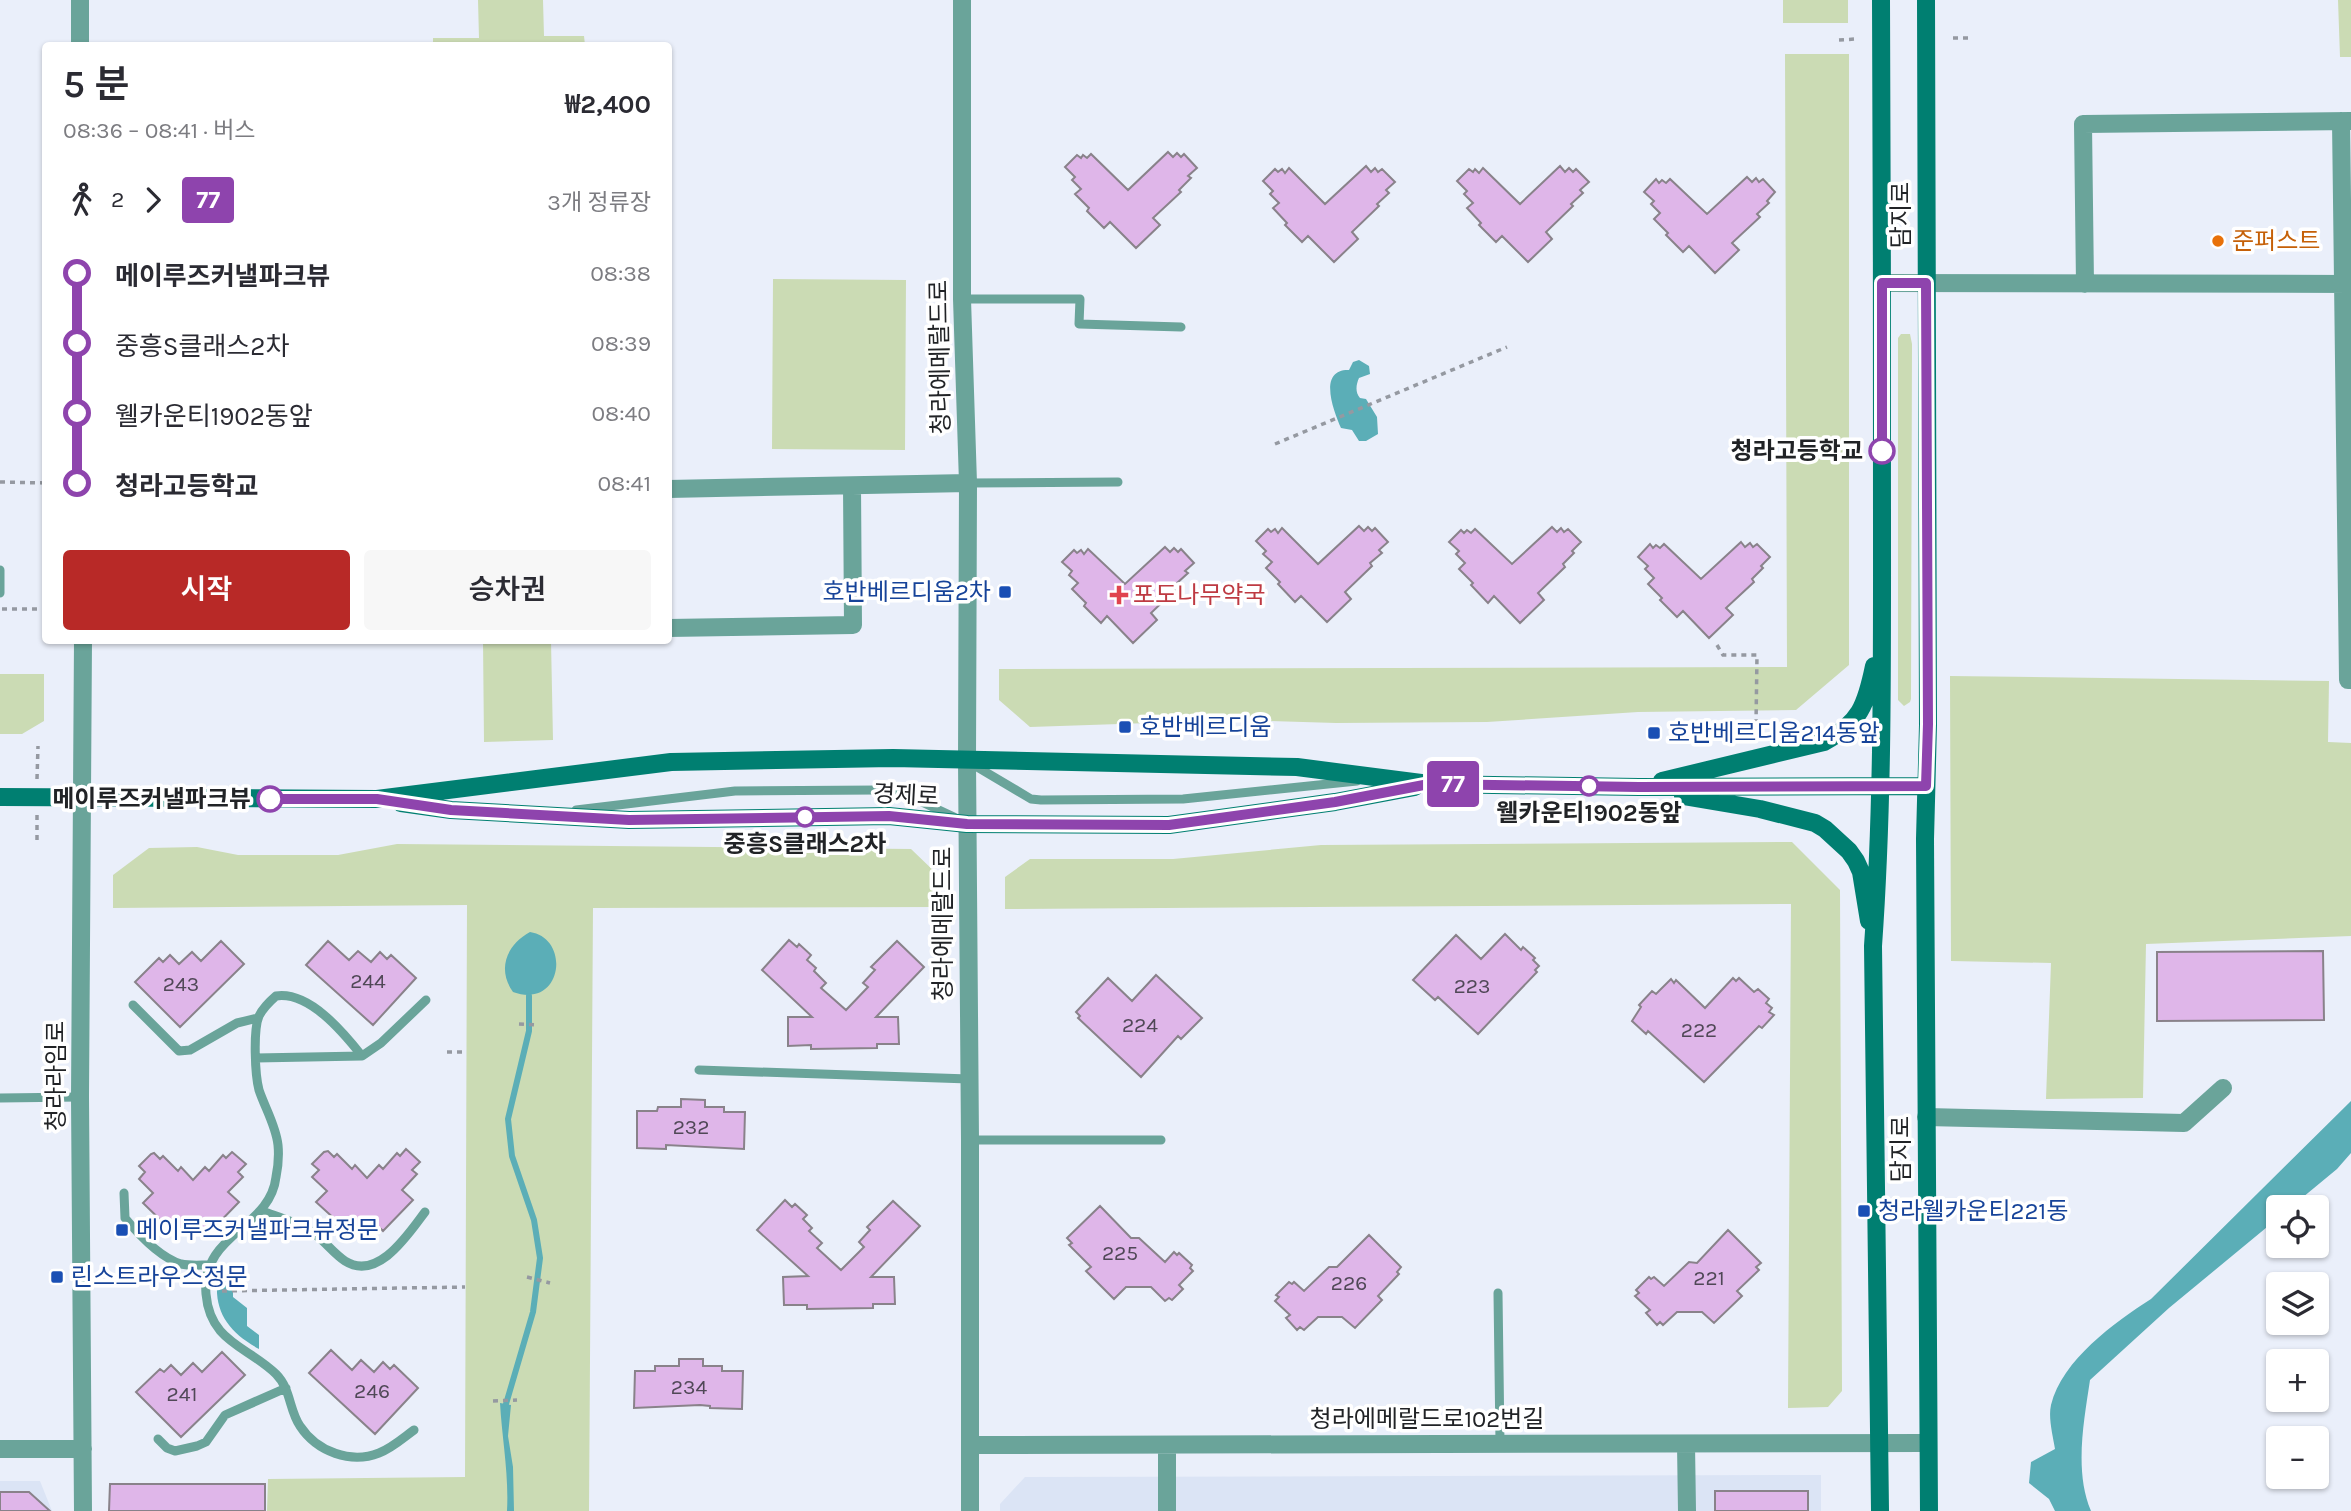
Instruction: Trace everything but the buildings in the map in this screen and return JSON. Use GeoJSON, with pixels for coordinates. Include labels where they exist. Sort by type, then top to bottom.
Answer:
{"type":"FeatureCollection","features":[{"type":"Feature","properties":{"kind":"main road"},"geometry":{"type":"LineString","coordinates":[[1880,1511],[1873,946],[1879,869],[1882,631],[1881,0]]}},
{"type":"Feature","properties":{"kind":"main road","name":"담지로"},"geometry":{"type":"LineString","coordinates":[[1926,0],[1928,1511]]}},
{"type":"Feature","properties":{"kind":"main road"},"geometry":{"type":"LineString","coordinates":[[1639,787],[1824,742],[1844,732],[1864,706],[1882,631]]}},
{"type":"Feature","properties":{"kind":"main road","name":"경제로"},"geometry":{"type":"LineString","coordinates":[[0,797],[377,799],[671,762],[893,758],[1297,767],[1429,784],[1639,787],[1926,786]]}},
{"type":"Feature","properties":{"kind":"main road","name":"경제로"},"geometry":{"type":"LineString","coordinates":[[377,799],[451,810],[629,820],[889,816],[967,824],[1169,825],[1322,804],[1429,784]]}},
{"type":"Feature","properties":{"kind":"main road"},"geometry":{"type":"LineString","coordinates":[[1639,787],[1760,810],[1815,823],[1825,829],[1849,851],[1861,872],[1873,946]]}},
{"type":"Feature","properties":{"kind":"street"},"geometry":{"type":"LineString","coordinates":[[80,0],[80,42]]}},
{"type":"Feature","properties":{"kind":"street","name":"청라에메랄드로"},"geometry":{"type":"LineString","coordinates":[[962,0],[962,299],[968,483],[970,1511]]}},
{"type":"Feature","properties":{"kind":"street"},"geometry":{"type":"LineString","coordinates":[[2085,284],[2083,124],[2346,121],[2348,680],[2351,680]]}},
{"type":"Feature","properties":{"kind":"street"},"geometry":{"type":"LineString","coordinates":[[1882,283],[2348,284]]}},
{"type":"Feature","properties":{"kind":"street"},"geometry":{"type":"LineString","coordinates":[[672,489],[968,483]]}},
{"type":"Feature","properties":{"kind":"street"},"geometry":{"type":"LineString","coordinates":[[672,628],[853,625],[852,486]]}},
{"type":"Feature","properties":{"kind":"street","name":"청라라임로"},"geometry":{"type":"LineString","coordinates":[[83,644],[80,1097],[83,1511]]}},
{"type":"Feature","properties":{"kind":"street"},"geometry":{"type":"LineString","coordinates":[[1926,1116],[2184,1123],[2223,1088]]}},
{"type":"Feature","properties":{"kind":"street","name":"청라에메랄드로102번길"},"geometry":{"type":"LineString","coordinates":[[971,1445],[1928,1443]]}},
{"type":"Feature","properties":{"kind":"street"},"geometry":{"type":"LineString","coordinates":[[1686,1444],[1687,1511]]}},
{"type":"Feature","properties":{"kind":"street"},"geometry":{"type":"LineString","coordinates":[[1167,1445],[1167,1511]]}},
{"type":"Feature","properties":{"kind":"street"},"geometry":{"type":"LineString","coordinates":[[0,1449],[83,1449]]}},
{"type":"Feature","properties":{"kind":"lane"},"geometry":{"type":"LineString","coordinates":[[962,299],[1080,299],[1079,324],[1181,327]]}},
{"type":"Feature","properties":{"kind":"lane"},"geometry":{"type":"LineString","coordinates":[[968,483],[1118,482]]}},
{"type":"Feature","properties":{"kind":"lane"},"geometry":{"type":"LineString","coordinates":[[0,570],[0,593]]}},
{"type":"Feature","properties":{"kind":"lane"},"geometry":{"type":"LineString","coordinates":[[967,761],[1031,799],[1041,800],[1183,799],[1387,778]]}},
{"type":"Feature","properties":{"kind":"lane"},"geometry":{"type":"LineString","coordinates":[[536,815],[734,791],[896,790],[967,824]]}},
{"type":"Feature","properties":{"kind":"lane"},"geometry":{"type":"LineString","coordinates":[[362,1055],[324,1015],[286,994],[276,996],[258,1018],[258,1087],[278,1145],[276,1180],[262,1211],[225,1241],[209,1265],[205,1291],[207,1307],[216,1325],[234,1345],[276,1375],[286,1388],[300,1426],[310,1438],[337,1455],[351,1458],[379,1454],[414,1430]]}},
{"type":"Feature","properties":{"kind":"lane"},"geometry":{"type":"LineString","coordinates":[[256,1058],[362,1055],[381,1043],[426,1000]]}},
{"type":"Feature","properties":{"kind":"lane"},"geometry":{"type":"LineString","coordinates":[[133,1005],[179,1051],[190,1050],[237,1023],[258,1018]]}},
{"type":"Feature","properties":{"kind":"lane"},"geometry":{"type":"LineString","coordinates":[[699,1070],[969,1079]]}},
{"type":"Feature","properties":{"kind":"lane"},"geometry":{"type":"LineString","coordinates":[[0,1098],[80,1097]]}},
{"type":"Feature","properties":{"kind":"lane"},"geometry":{"type":"LineString","coordinates":[[970,1140],[1161,1140]]}},
{"type":"Feature","properties":{"kind":"lane"},"geometry":{"type":"LineString","coordinates":[[124,1193],[125,1218],[158,1250],[184,1265],[209,1265]]}},
{"type":"Feature","properties":{"kind":"lane"},"geometry":{"type":"LineString","coordinates":[[262,1211],[313,1232],[347,1262],[360,1266],[382,1260],[405,1238],[425,1212]]}},
{"type":"Feature","properties":{"kind":"lane"},"geometry":{"type":"LineString","coordinates":[[1498,1293],[1500,1443]]}},
{"type":"Feature","properties":{"kind":"lane"},"geometry":{"type":"LineString","coordinates":[[158,1439],[167,1448],[175,1451],[197,1447],[206,1442],[225,1415],[286,1388]]}},
{"type":"Feature","properties":{"kind":"path"},"geometry":{"type":"LineString","coordinates":[[1953,38],[1970,38]]}},
{"type":"Feature","properties":{"kind":"path"},"geometry":{"type":"LineString","coordinates":[[1839,40],[1856,39]]}},
{"type":"Feature","properties":{"kind":"path"},"geometry":{"type":"LineString","coordinates":[[1275,444],[1507,347]]}},
{"type":"Feature","properties":{"kind":"path"},"geometry":{"type":"LineString","coordinates":[[0,482],[42,483]]}},
{"type":"Feature","properties":{"kind":"path"},"geometry":{"type":"LineString","coordinates":[[0,609],[42,609]]}},
{"type":"Feature","properties":{"kind":"path"},"geometry":{"type":"LineString","coordinates":[[1717,645],[1723,655],[1757,655],[1756,724]]}},
{"type":"Feature","properties":{"kind":"path"},"geometry":{"type":"LineString","coordinates":[[519,1024],[538,1025]]}},
{"type":"Feature","properties":{"kind":"path"},"geometry":{"type":"LineString","coordinates":[[447,1052],[466,1052]]}},
{"type":"Feature","properties":{"kind":"path"},"geometry":{"type":"LineString","coordinates":[[527,1277],[550,1283]]}},
{"type":"Feature","properties":{"kind":"path"},"geometry":{"type":"LineString","coordinates":[[214,1291],[465,1287]]}},
{"type":"Feature","properties":{"kind":"path"},"geometry":{"type":"LineString","coordinates":[[493,1401],[517,1400]]}},
{"type":"Feature","properties":{"kind":"shaded area"},"geometry":{"type":"Polygon","coordinates":[[[1821,1475],[1821,1511],[1000,1511],[1000,1504],[1025,1477],[1821,1475]]]}},
{"type":"Feature","properties":{"kind":"shaded area"},"geometry":{"type":"Polygon","coordinates":[[[0,1481],[40,1481],[52,1511],[0,1511],[0,1481]]]}},
{"type":"Feature","properties":{"kind":"green space"},"geometry":{"type":"Polygon","coordinates":[[[478,0],[543,0],[544,36],[584,36],[585,42],[433,42],[433,38],[479,38],[478,0]]]}},
{"type":"Feature","properties":{"kind":"green space"},"geometry":{"type":"Polygon","coordinates":[[[1783,0],[1848,0],[1848,23],[1783,23],[1783,0]]]}},
{"type":"Feature","properties":{"kind":"green space"},"geometry":{"type":"Polygon","coordinates":[[[2338,0],[2351,0],[2351,57],[2340,57],[2338,0]]]}},
{"type":"Feature","properties":{"kind":"green space"},"geometry":{"type":"Polygon","coordinates":[[[1785,54],[1849,54],[1849,665],[1796,710],[1638,712],[1487,722],[1336,723],[1238,720],[1030,727],[999,700],[999,669],[1787,667],[1785,54]]]}},
{"type":"Feature","properties":{"kind":"green space"},"geometry":{"type":"Polygon","coordinates":[[[773,279],[906,280],[905,450],[772,449],[773,279]]]}},
{"type":"Feature","properties":{"kind":"green space"},"geometry":{"type":"Polygon","coordinates":[[[1901,334],[1910,334],[1912,344],[1911,699],[1904,706],[1898,700],[1898,338],[1901,334]]]}},
{"type":"Feature","properties":{"kind":"green space"},"geometry":{"type":"Polygon","coordinates":[[[483,644],[551,644],[553,740],[484,742],[483,644]]]}},
{"type":"Feature","properties":{"kind":"green space"},"geometry":{"type":"Polygon","coordinates":[[[0,674],[44,674],[44,721],[22,734],[0,734],[0,674]]]}},
{"type":"Feature","properties":{"kind":"green space"},"geometry":{"type":"Polygon","coordinates":[[[1950,676],[2329,681],[2328,742],[2351,743],[2351,936],[2146,944],[2143,1098],[2046,1099],[2051,963],[1951,961],[1950,676]]]}},
{"type":"Feature","properties":{"kind":"green space"},"geometry":{"type":"Polygon","coordinates":[[[1792,842],[1840,890],[1842,1391],[1828,1407],[1788,1408],[1791,904],[1005,909],[1005,877],[1030,859],[1173,859],[1321,845],[1792,842]]]}},
{"type":"Feature","properties":{"kind":"green space"},"geometry":{"type":"Polygon","coordinates":[[[397,844],[911,849],[936,873],[936,907],[593,908],[589,1511],[267,1511],[268,1479],[465,1477],[467,905],[113,908],[113,875],[149,848],[197,847],[238,855],[338,855],[397,844]]]}},
{"type":"Feature","properties":{"kind":"water"},"geometry":{"type":"Polygon","coordinates":[[[1359,360],[1369,366],[1370,374],[1359,378],[1357,393],[1360,398],[1366,399],[1377,417],[1378,434],[1366,441],[1359,441],[1352,430],[1341,428],[1330,393],[1333,376],[1349,370],[1353,362],[1359,360]]]}},
{"type":"Feature","properties":{"kind":"water"},"geometry":{"type":"Polygon","coordinates":[[[530,932],[543,937],[552,946],[556,971],[551,983],[543,991],[530,995],[513,992],[508,984],[505,967],[506,959],[515,944],[530,932]]]}},
{"type":"Feature","properties":{"kind":"water"},"geometry":{"type":"Polygon","coordinates":[[[2351,1101],[2351,1153],[2337,1169],[2306,1195],[2266,1195],[2266,1228],[2169,1308],[2090,1380],[2083,1429],[2082,1463],[2086,1496],[2091,1511],[2055,1511],[2049,1499],[2029,1483],[2031,1462],[2055,1449],[2050,1410],[2057,1388],[2066,1373],[2092,1344],[2151,1299],[2351,1101]]]}},
{"type":"Feature","properties":{"kind":"water"},"geometry":{"type":"Polygon","coordinates":[[[233,1264],[233,1297],[247,1308],[247,1326],[259,1335],[259,1349],[230,1326],[219,1307],[219,1270],[233,1264]]]}},
{"type":"Feature","properties":{"kind":"water"},"geometry":{"type":"Polygon","coordinates":[[[500,1403],[511,1405],[508,1436],[513,1467],[514,1511],[507,1511],[500,1403]]]}},
{"type":"Feature","properties":{"kind":"waterway"},"geometry":{"type":"LineString","coordinates":[[506,1404],[533,1312],[540,1258],[534,1220],[512,1156],[508,1119],[529,1031],[529,996]]}},
{"type":"Feature","properties":{"kind":"bus line","name":"77"},"geometry":{"type":"LineString","coordinates":[[270,799],[377,799],[451,810],[629,820],[889,816],[967,824],[1169,825],[1335,802],[1429,784],[1639,787],[1926,786],[1926,283],[1882,283],[1882,451]]}},
{"type":"Feature","properties":{"kind":"place","name":"준퍼스트"},"geometry":{"type":"Point","coordinates":[2218,241]}},
{"type":"Feature","properties":{"kind":"place","name":"청라고등학교"},"geometry":{"type":"Point","coordinates":[1882,451]}},
{"type":"Feature","properties":{"kind":"place","name":"호반베르디움2차"},"geometry":{"type":"Point","coordinates":[1005,592]}},
{"type":"Feature","properties":{"kind":"place","name":"포도나무약국"},"geometry":{"type":"Point","coordinates":[1119,595]}},
{"type":"Feature","properties":{"kind":"place","name":"호반베르디움"},"geometry":{"type":"Point","coordinates":[1125,727]}},
{"type":"Feature","properties":{"kind":"place","name":"호반베르디움214동앞"},"geometry":{"type":"Point","coordinates":[1654,733]}},
{"type":"Feature","properties":{"kind":"place","name":"웰카운티1902동앞"},"geometry":{"type":"Point","coordinates":[1589,786]}},
{"type":"Feature","properties":{"kind":"place","name":"메이루즈커낼파크뷰"},"geometry":{"type":"Point","coordinates":[270,799]}},
{"type":"Feature","properties":{"kind":"place","name":"중흥S클래스2차"},"geometry":{"type":"Point","coordinates":[805,817]}},
{"type":"Feature","properties":{"kind":"place","name":"청라웰카운티221동"},"geometry":{"type":"Point","coordinates":[1864,1211]}},
{"type":"Feature","properties":{"kind":"place","name":"메이루즈커낼파크뷰정문"},"geometry":{"type":"Point","coordinates":[122,1230]}},
{"type":"Feature","properties":{"kind":"place","name":"린스트라우스정문"},"geometry":{"type":"Point","coordinates":[57,1277]}}]}
